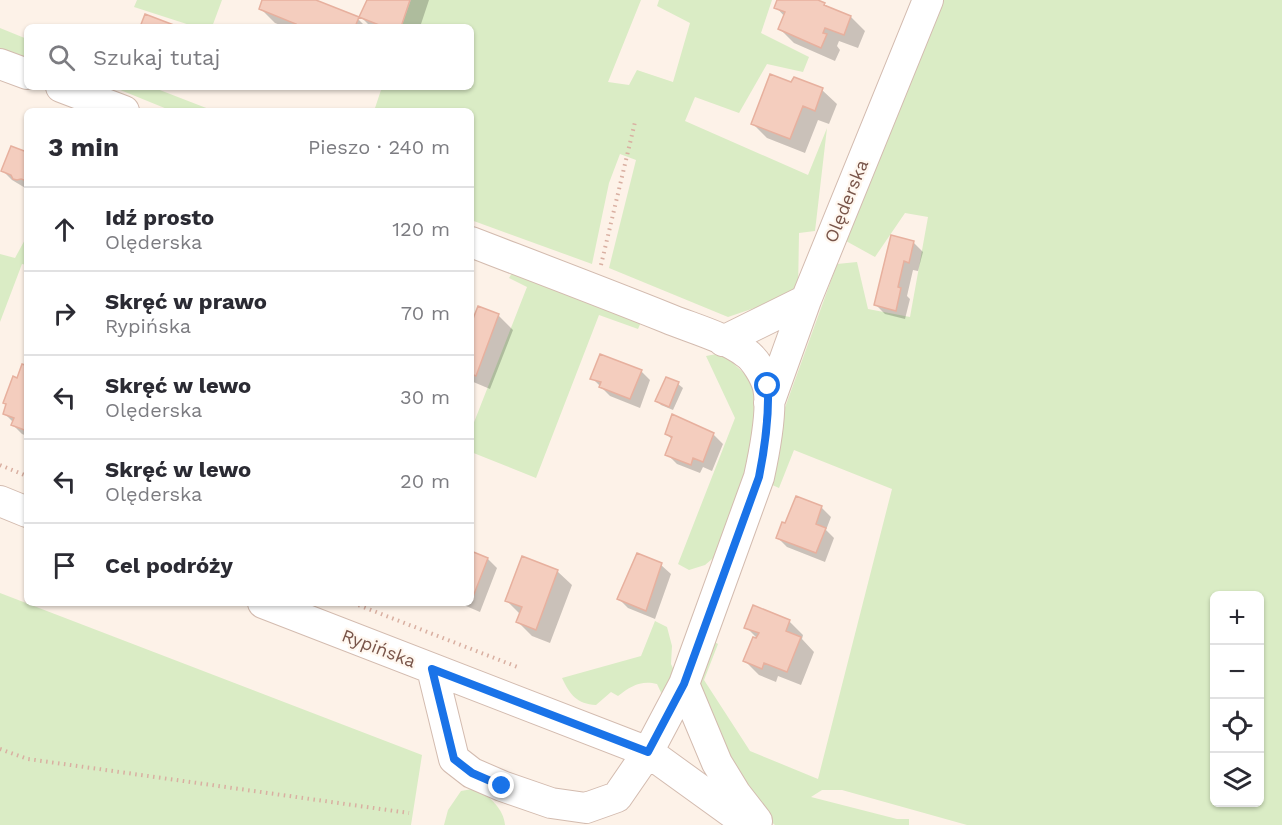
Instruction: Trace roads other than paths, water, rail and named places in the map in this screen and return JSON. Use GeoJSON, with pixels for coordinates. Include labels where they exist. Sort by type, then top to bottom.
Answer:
{"type":"FeatureCollection","features":[{"type":"Feature","properties":{"kind":"street","name":"Olęderska"},"geometry":{"type":"LineString","coordinates":[[769,403],[806,300],[928,0]]}},
{"type":"Feature","properties":{"kind":"street"},"geometry":{"type":"LineString","coordinates":[[0,64],[24,73]]}},
{"type":"Feature","properties":{"kind":"street"},"geometry":{"type":"LineString","coordinates":[[69,90],[116,108]]}},
{"type":"Feature","properties":{"kind":"street","name":"Olęderska"},"geometry":{"type":"LineString","coordinates":[[432,669],[454,759],[472,773],[551,803],[586,808],[617,797],[648,752],[684,684],[759,477],[765,447],[769,403],[768,386],[756,364],[746,353],[723,341],[595,289],[474,243]]}},
{"type":"Feature","properties":{"kind":"street"},"geometry":{"type":"LineString","coordinates":[[723,341],[806,300]]}},
{"type":"Feature","properties":{"kind":"street"},"geometry":{"type":"LineString","coordinates":[[0,501],[24,511]]}},
{"type":"Feature","properties":{"kind":"street","name":"Rypińska"},"geometry":{"type":"LineString","coordinates":[[271,606],[648,752],[749,825]]}},
{"type":"Feature","properties":{"kind":"street"},"geometry":{"type":"LineString","coordinates":[[684,684],[717,763],[736,794],[760,825]]}}]}
